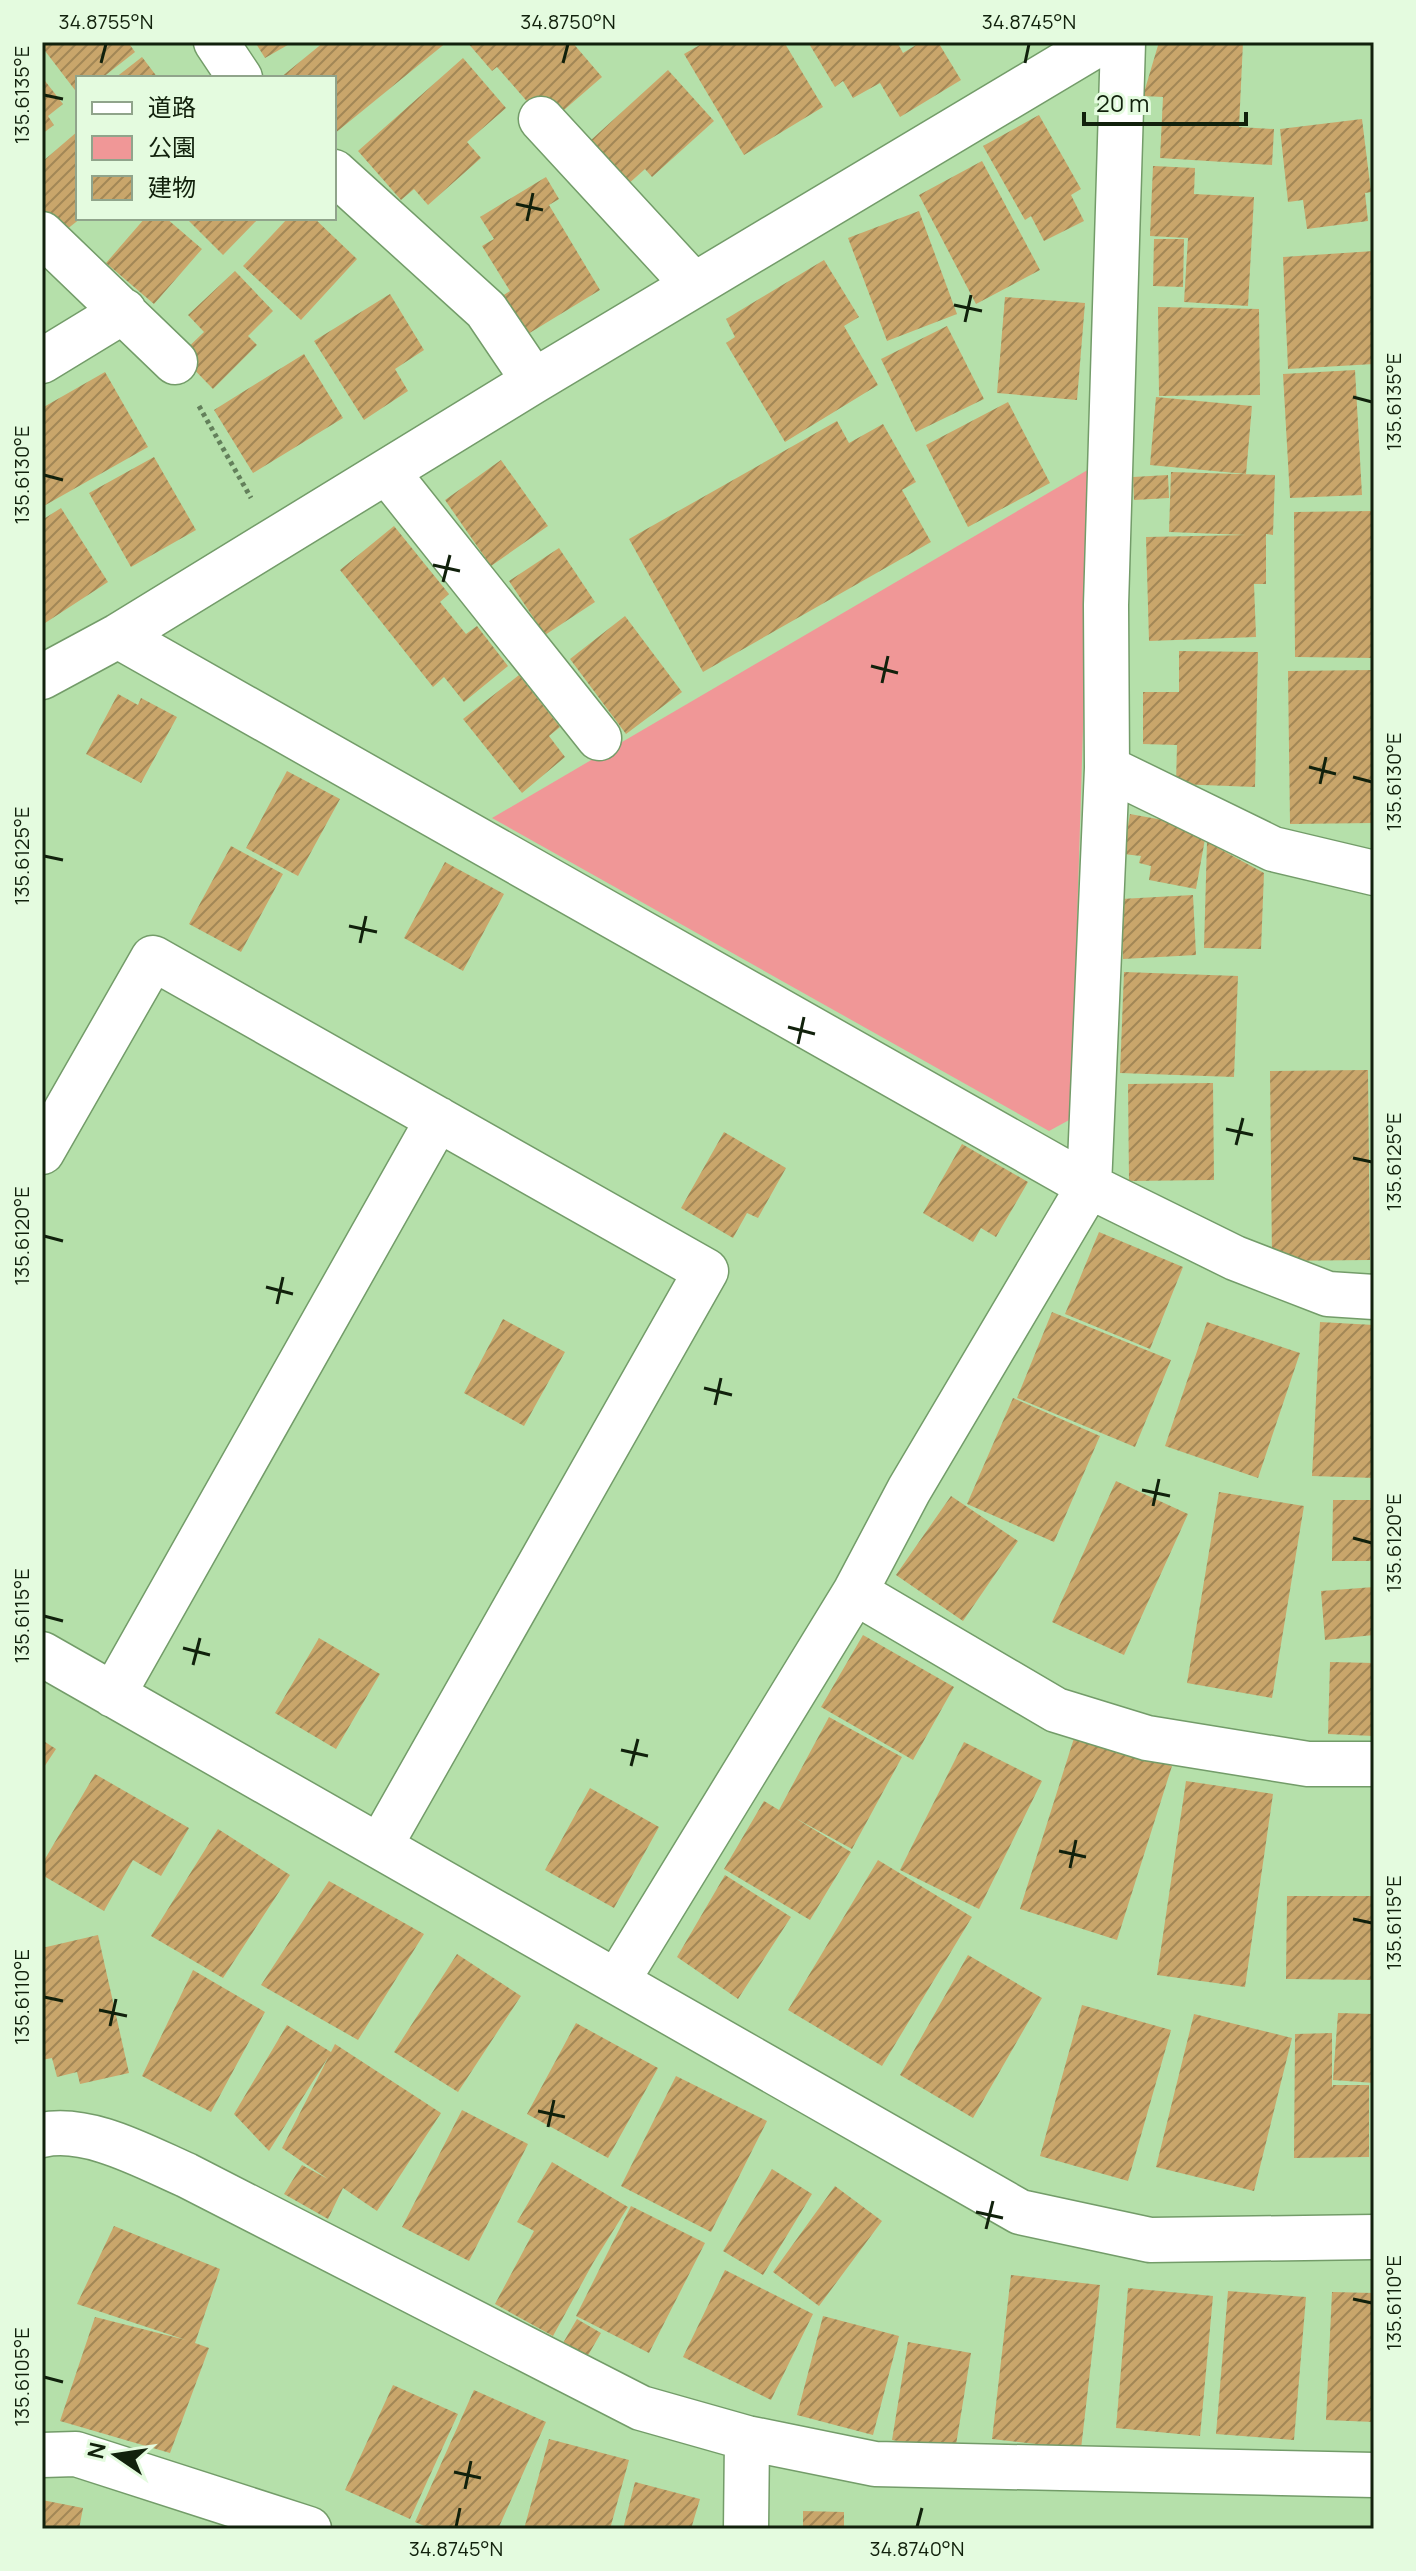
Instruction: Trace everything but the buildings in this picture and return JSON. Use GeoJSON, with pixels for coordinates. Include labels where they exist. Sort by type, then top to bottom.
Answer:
{"type":"FeatureCollection","features":[{"type":"Feature","properties":{"kind":"street"},"geometry":{"type":"LineString","coordinates":[[216,42],[239,76]]}},
{"type":"Feature","properties":{"kind":"street"},"geometry":{"type":"LineString","coordinates":[[42,677],[118,636],[534,381],[1101,42]]}},
{"type":"Feature","properties":{"kind":"street"},"geometry":{"type":"LineString","coordinates":[[617,1981],[855,1592],[909,1490],[1089,1186],[1107,768],[1106,605],[1123,42]]}},
{"type":"Feature","properties":{"kind":"street"},"geometry":{"type":"LineString","coordinates":[[541,119],[694,285]]}},
{"type":"Feature","properties":{"kind":"street"},"geometry":{"type":"LineString","coordinates":[[336,174],[486,310],[534,381]]}},
{"type":"Feature","properties":{"kind":"street"},"geometry":{"type":"LineString","coordinates":[[42,234],[175,362]]}},
{"type":"Feature","properties":{"kind":"street"},"geometry":{"type":"LineString","coordinates":[[42,361],[124,311]]}},
{"type":"Feature","properties":{"kind":"street"},"geometry":{"type":"LineString","coordinates":[[387,472],[599,738]]}},
{"type":"Feature","properties":{"kind":"street"},"geometry":{"type":"LineString","coordinates":[[118,636],[1089,1186],[1235,1258],[1328,1294],[1374,1297]]}},
{"type":"Feature","properties":{"kind":"street"},"geometry":{"type":"LineString","coordinates":[[1107,768],[1273,849],[1374,873]]}},
{"type":"Feature","properties":{"kind":"street"},"geometry":{"type":"LineString","coordinates":[[42,1152],[153,958],[706,1271],[380,1846]]}},
{"type":"Feature","properties":{"kind":"street"},"geometry":{"type":"LineString","coordinates":[[113,1695],[438,1119]]}},
{"type":"Feature","properties":{"kind":"street"},"geometry":{"type":"LineString","coordinates":[[855,1592],[1056,1710],[1147,1738],[1308,1764],[1374,1764]]}},
{"type":"Feature","properties":{"kind":"street"},"geometry":{"type":"LineString","coordinates":[[42,1654],[1020,2212],[1150,2240],[1374,2237]]}},
{"type":"Feature","properties":{"kind":"street"},"geometry":{"type":"LineString","coordinates":[[42,2135],[56,2132],[116,2143],[186,2175],[641,2408],[747,2438],[875,2464],[1374,2475]]}},
{"type":"Feature","properties":{"kind":"street"},"geometry":{"type":"LineString","coordinates":[[746,2529],[747,2438]]}},
{"type":"Feature","properties":{"kind":"street"},"geometry":{"type":"LineString","coordinates":[[42,2455],[76,2454],[309,2529]]}},
{"type":"Feature","properties":{"kind":"path"},"geometry":{"type":"LineString","coordinates":[[175,362],[275,541]]}},
{"type":"Feature","properties":{"kind":"green space"},"geometry":{"type":"Polygon","coordinates":[[[1091,468],[1071,1119],[1049,1131],[492,818],[1091,468]]]}}]}
